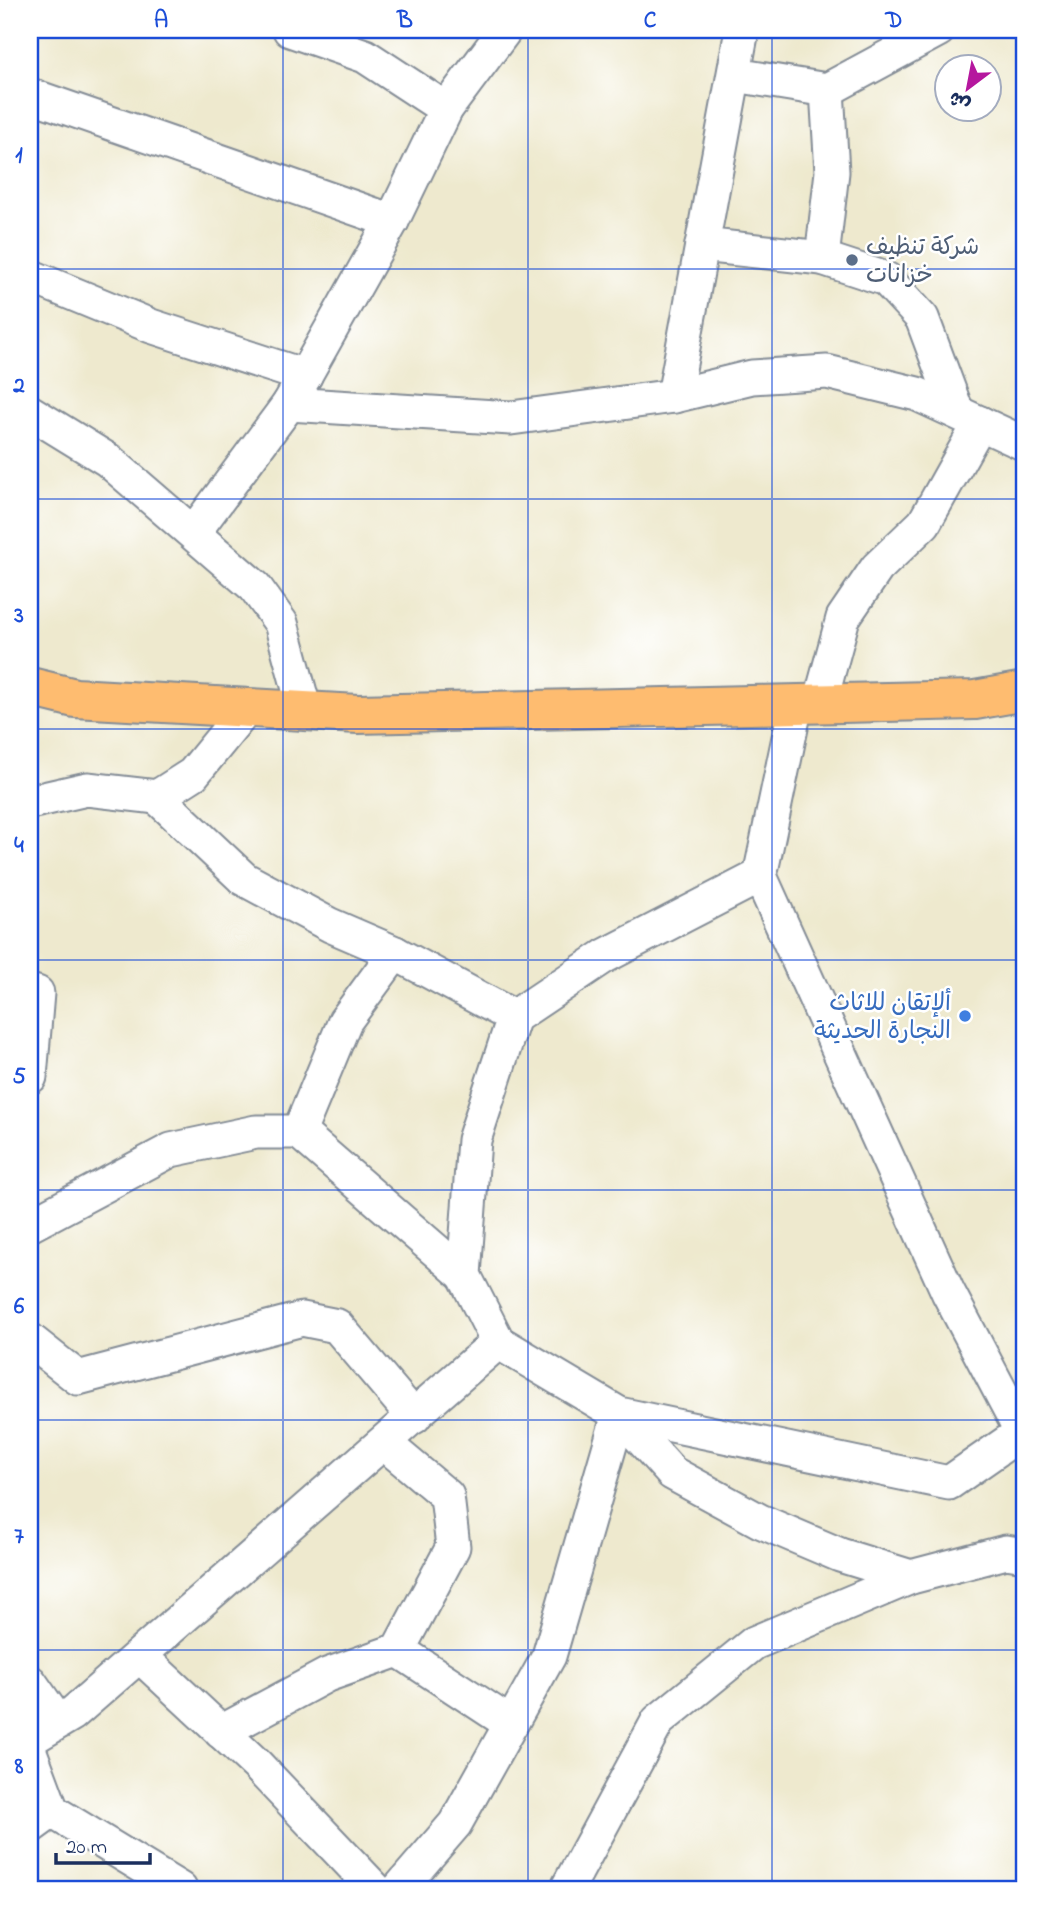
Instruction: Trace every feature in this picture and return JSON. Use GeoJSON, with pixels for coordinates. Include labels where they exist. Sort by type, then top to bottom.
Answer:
{"type":"FeatureCollection","features":[{"type":"Feature","properties":{"kind":"main road"},"geometry":{"type":"LineString","coordinates":[[30,687],[75,698],[358,714],[975,700],[1025,691]]}},
{"type":"Feature","properties":{"kind":"street"},"geometry":{"type":"LineString","coordinates":[[290,30],[365,56],[446,109]]}},
{"type":"Feature","properties":{"kind":"street"},"geometry":{"type":"LineString","coordinates":[[194,532],[297,390],[393,221],[446,109],[505,30]]}},
{"type":"Feature","properties":{"kind":"street"},"geometry":{"type":"LineString","coordinates":[[674,396],[742,30]]}},
{"type":"Feature","properties":{"kind":"street"},"geometry":{"type":"LineString","coordinates":[[735,75],[827,90],[938,30]]}},
{"type":"Feature","properties":{"kind":"street"},"geometry":{"type":"LineString","coordinates":[[822,258],[832,172],[827,90]]}},
{"type":"Feature","properties":{"kind":"street"},"geometry":{"type":"LineString","coordinates":[[30,94],[393,221]]}},
{"type":"Feature","properties":{"kind":"street"},"geometry":{"type":"LineString","coordinates":[[619,1414],[949,1483],[1023,1435],[948,1292],[760,876],[808,704],[843,618],[877,569],[924,523],[968,417],[922,318],[886,279],[822,258],[702,245]]}},
{"type":"Feature","properties":{"kind":"street"},"geometry":{"type":"LineString","coordinates":[[30,276],[297,390],[511,418],[674,396],[752,377],[827,372],[917,394],[1025,444]]}},
{"type":"Feature","properties":{"kind":"street"},"geometry":{"type":"LineString","coordinates":[[30,413],[108,460],[255,587],[281,623],[305,711]]}},
{"type":"Feature","properties":{"kind":"street"},"geometry":{"type":"LineString","coordinates":[[157,797],[193,774],[247,708]]}},
{"type":"Feature","properties":{"kind":"street"},"geometry":{"type":"LineString","coordinates":[[30,802],[87,789],[157,797],[244,879],[330,925],[395,953],[514,1017]]}},
{"type":"Feature","properties":{"kind":"street"},"geometry":{"type":"LineString","coordinates":[[464,1275],[474,1139],[514,1017],[605,956],[760,876]]}},
{"type":"Feature","properties":{"kind":"street"},"geometry":{"type":"LineString","coordinates":[[299,1132],[345,1021],[395,953]]}},
{"type":"Feature","properties":{"kind":"street"},"geometry":{"type":"LineString","coordinates":[[30,991],[37,993],[30,1077]]}},
{"type":"Feature","properties":{"kind":"street"},"geometry":{"type":"LineString","coordinates":[[30,1225],[171,1150],[256,1132],[299,1132],[464,1275],[498,1342],[619,1414],[672,1473],[760,1521],[840,1555],[911,1577]]}},
{"type":"Feature","properties":{"kind":"street"},"geometry":{"type":"LineString","coordinates":[[30,1340],[78,1378],[302,1319],[314,1321],[337,1326],[414,1417]]}},
{"type":"Feature","properties":{"kind":"street"},"geometry":{"type":"LineString","coordinates":[[30,1739],[72,1714],[498,1342]]}},
{"type":"Feature","properties":{"kind":"street"},"geometry":{"type":"LineString","coordinates":[[399,1889],[455,1824],[549,1656],[619,1414]]}},
{"type":"Feature","properties":{"kind":"street"},"geometry":{"type":"LineString","coordinates":[[222,1732],[327,1675],[398,1650],[453,1547],[447,1496],[384,1444]]}},
{"type":"Feature","properties":{"kind":"street"},"geometry":{"type":"LineString","coordinates":[[566,1889],[658,1721],[754,1643],[911,1577],[1006,1552],[1025,1555]]}},
{"type":"Feature","properties":{"kind":"street"},"geometry":{"type":"LineString","coordinates":[[398,1650],[511,1724]]}},
{"type":"Feature","properties":{"kind":"street"},"geometry":{"type":"LineString","coordinates":[[140,1656],[222,1732],[375,1889]]}},
{"type":"Feature","properties":{"kind":"street"},"geometry":{"type":"LineString","coordinates":[[30,1682],[58,1722]]}},
{"type":"Feature","properties":{"kind":"street"},"geometry":{"type":"LineString","coordinates":[[30,1752],[41,1819],[180,1889]]}},
{"type":"Feature","properties":{"kind":"place","name":"شركة تنظيف خزانات"},"geometry":{"type":"Point","coordinates":[852,260]}},
{"type":"Feature","properties":{"kind":"place","name":"ألإتقان للاثاث النجارة الحديثة"},"geometry":{"type":"Point","coordinates":[965,1016]}}]}
